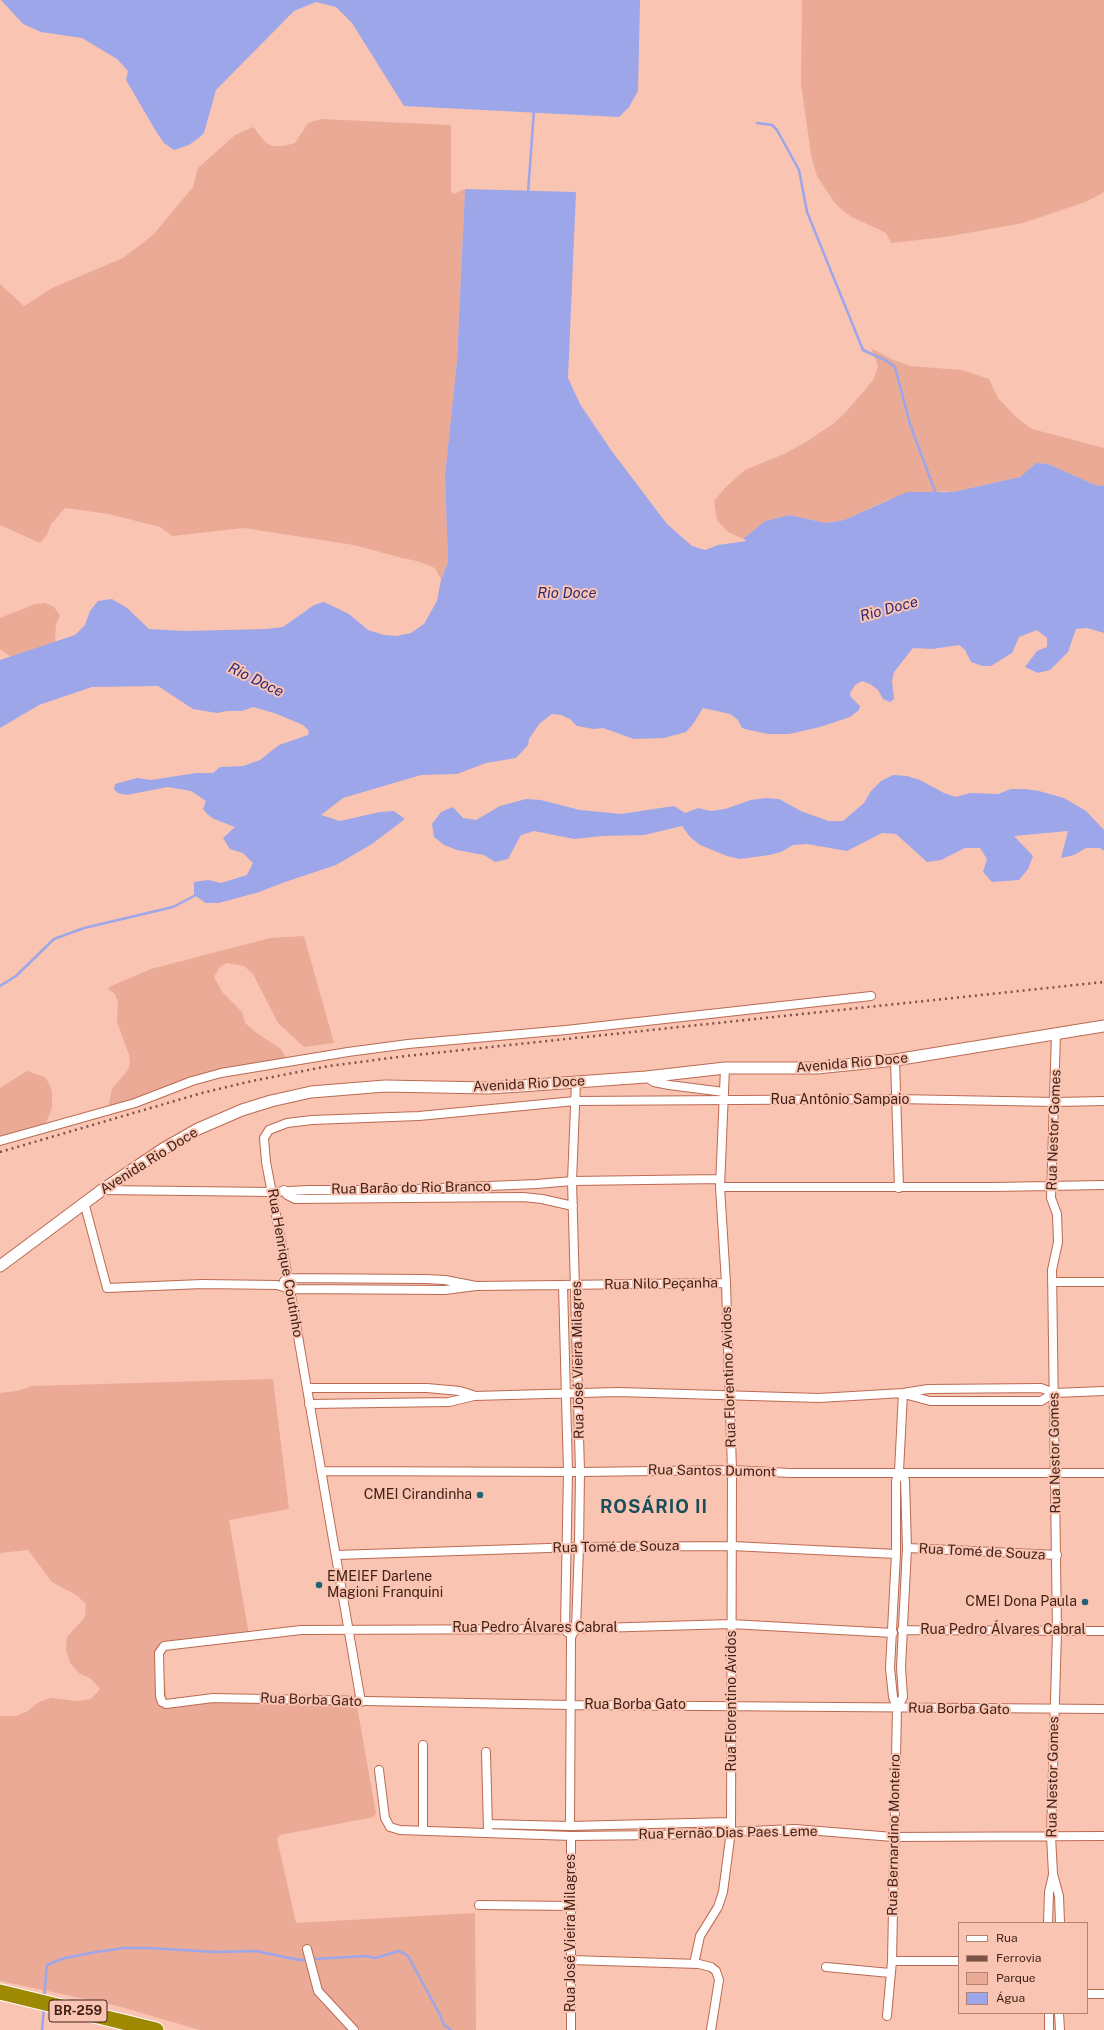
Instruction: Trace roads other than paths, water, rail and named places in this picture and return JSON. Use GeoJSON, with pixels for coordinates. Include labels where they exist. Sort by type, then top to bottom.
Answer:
{"type":"FeatureCollection","features":[{"type":"Feature","properties":{"kind":"highway","name":"BR-259"},"geometry":{"type":"LineString","coordinates":[[0,1992],[156,2030]]}},
{"type":"Feature","properties":{"kind":"street"},"geometry":{"type":"LineString","coordinates":[[0,1141],[135,1102],[192,1081],[221,1073],[340,1053],[408,1044],[566,1030],[871,996]]}},
{"type":"Feature","properties":{"kind":"street","name":"Avenida Rio Doce"},"geometry":{"type":"LineString","coordinates":[[0,1266],[84,1202],[163,1149],[198,1129],[242,1110],[311,1092],[385,1086],[488,1088],[646,1077],[725,1068],[817,1068],[895,1060],[1104,1026]]}},
{"type":"Feature","properties":{"kind":"street","name":"Rua Nestor Gomes"},"geometry":{"type":"LineString","coordinates":[[1056,1033],[1056,1102],[1052,1198],[1057,1214],[1058,1242],[1053,1262],[1052,1282],[1057,1632],[1051,1836],[1053,1874],[1059,1896],[1060,1922]]}},
{"type":"Feature","properties":{"kind":"street"},"geometry":{"type":"LineString","coordinates":[[895,1060],[899,1188],[1104,1185]]}},
{"type":"Feature","properties":{"kind":"street","name":"Rua Florentino Avidos"},"geometry":{"type":"LineString","coordinates":[[694,1964],[700,1936],[718,1907],[723,1892],[731,1826],[732,1470],[728,1396],[726,1283],[720,1183],[725,1068]]}},
{"type":"Feature","properties":{"kind":"street"},"geometry":{"type":"LineString","coordinates":[[646,1077],[654,1082],[669,1085],[724,1092]]}},
{"type":"Feature","properties":{"kind":"street","name":"Rua José Vieira Milagres"},"geometry":{"type":"LineString","coordinates":[[570,1826],[571,1637],[576,1628],[580,1472],[572,1181],[576,1082]]}},
{"type":"Feature","properties":{"kind":"street","name":"Rua Antônio Sampaio"},"geometry":{"type":"LineString","coordinates":[[576,1101],[897,1099],[1056,1102],[1104,1101]]}},
{"type":"Feature","properties":{"kind":"street","name":"Rua Henrique Coutinho"},"geometry":{"type":"LineString","coordinates":[[361,1702],[272,1192],[264,1138],[267,1131],[287,1123],[419,1116],[576,1101]]}},
{"type":"Feature","properties":{"kind":"street","name":"Rua Barão do Rio Branco"},"geometry":{"type":"LineString","coordinates":[[102,1190],[272,1192],[284,1190],[393,1190],[537,1184],[572,1181],[899,1188]]}},
{"type":"Feature","properties":{"kind":"street"},"geometry":{"type":"LineString","coordinates":[[284,1190],[287,1195],[295,1200],[523,1197],[542,1199],[573,1206]]}},
{"type":"Feature","properties":{"kind":"street","name":"Rua Nilo Peçanha"},"geometry":{"type":"LineString","coordinates":[[84,1202],[107,1288],[202,1284],[277,1285],[290,1289],[445,1290],[476,1286],[726,1283]]}},
{"type":"Feature","properties":{"kind":"street"},"geometry":{"type":"LineString","coordinates":[[277,1285],[288,1278]]}},
{"type":"Feature","properties":{"kind":"street","name":"Rua Nilo Peçanha"},"geometry":{"type":"LineString","coordinates":[[288,1278],[425,1279],[446,1280],[476,1286]]}},
{"type":"Feature","properties":{"kind":"street"},"geometry":{"type":"LineString","coordinates":[[1052,1282],[1104,1282]]}},
{"type":"Feature","properties":{"kind":"street"},"geometry":{"type":"LineString","coordinates":[[563,1285],[568,1472],[565,1629],[571,1637]]}},
{"type":"Feature","properties":{"kind":"street"},"geometry":{"type":"LineString","coordinates":[[307,1388],[427,1388],[460,1391],[474,1396]]}},
{"type":"Feature","properties":{"kind":"street"},"geometry":{"type":"LineString","coordinates":[[309,1404],[449,1402],[474,1396],[577,1393],[666,1392],[728,1396],[819,1398],[903,1393],[928,1389],[1042,1388],[1054,1393],[1104,1391]]}},
{"type":"Feature","properties":{"kind":"street"},"geometry":{"type":"LineString","coordinates":[[903,1393],[930,1401],[1041,1401],[1054,1393]]}},
{"type":"Feature","properties":{"kind":"street","name":"Rua Bernardino Monteiro"},"geometry":{"type":"LineString","coordinates":[[887,2016],[892,1961],[893,1837],[897,1708],[893,1697],[890,1668],[896,1554],[896,1481],[899,1471],[903,1393]]}},
{"type":"Feature","properties":{"kind":"street","name":"Rua Santos Dumont"},"geometry":{"type":"LineString","coordinates":[[321,1472],[580,1472],[732,1470],[790,1473],[899,1471],[1055,1474],[1104,1473]]}},
{"type":"Feature","properties":{"kind":"street","name":"Rua Bernardino Monteiro"},"geometry":{"type":"LineString","coordinates":[[897,1708],[902,1697],[902,1630],[907,1548],[905,1480],[899,1471]]}},
{"type":"Feature","properties":{"kind":"street","name":"Rua Tomé de Souza"},"geometry":{"type":"LineString","coordinates":[[336,1555],[579,1547],[732,1546],[896,1554]]}},
{"type":"Feature","properties":{"kind":"street","name":"Rua Tomé de Souza"},"geometry":{"type":"LineString","coordinates":[[907,1548],[1057,1555]]}},
{"type":"Feature","properties":{"kind":"street","name":"Rua Pedro Álvares Cabral"},"geometry":{"type":"LineString","coordinates":[[166,1704],[162,1702],[160,1696],[159,1653],[164,1646],[178,1643],[301,1630],[565,1629],[731,1624],[892,1634]]}},
{"type":"Feature","properties":{"kind":"street","name":"Rua Pedro Álvares Cabral"},"geometry":{"type":"LineString","coordinates":[[902,1630],[1057,1632],[1104,1631]]}},
{"type":"Feature","properties":{"kind":"street","name":"Rua Borba Gato"},"geometry":{"type":"LineString","coordinates":[[166,1704],[213,1698],[571,1705],[1055,1710],[1104,1709]]}},
{"type":"Feature","properties":{"kind":"street"},"geometry":{"type":"LineString","coordinates":[[423,1745],[424,1830]]}},
{"type":"Feature","properties":{"kind":"street"},"geometry":{"type":"LineString","coordinates":[[486,1752],[488,1828],[570,1826],[731,1826]]}},
{"type":"Feature","properties":{"kind":"street","name":"Rua Fernão Dias Paes Leme"},"geometry":{"type":"LineString","coordinates":[[379,1770],[385,1818],[390,1827],[400,1830],[488,1828],[570,1836],[661,1835],[731,1826],[795,1829],[893,1837],[1104,1836]]}},
{"type":"Feature","properties":{"kind":"street","name":"Rua José Vieira Milagres"},"geometry":{"type":"LineString","coordinates":[[570,1836],[572,1906],[570,1960],[571,2030]]}},
{"type":"Feature","properties":{"kind":"street","name":"Rua Nestor Gomes"},"geometry":{"type":"LineString","coordinates":[[1048,1922],[1049,1892],[1053,1874]]}},
{"type":"Feature","properties":{"kind":"street"},"geometry":{"type":"LineString","coordinates":[[479,1905],[572,1906]]}},
{"type":"Feature","properties":{"kind":"street"},"geometry":{"type":"LineString","coordinates":[[306,1949],[318,1991],[354,2030]]}},
{"type":"Feature","properties":{"kind":"street"},"geometry":{"type":"LineString","coordinates":[[570,1960],[694,1964],[711,1967],[718,1974],[718,1991],[711,2030]]}},
{"type":"Feature","properties":{"kind":"street"},"geometry":{"type":"LineString","coordinates":[[892,1961],[958,1961]]}},
{"type":"Feature","properties":{"kind":"street"},"geometry":{"type":"LineString","coordinates":[[826,1967],[890,1973]]}},
{"type":"Feature","properties":{"kind":"street"},"geometry":{"type":"LineString","coordinates":[[1088,1994],[1104,1994]]}},
{"type":"Feature","properties":{"kind":"street"},"geometry":{"type":"LineString","coordinates":[[1049,2014],[1049,2030]]}},
{"type":"Feature","properties":{"kind":"street"},"geometry":{"type":"LineString","coordinates":[[1059,2014],[1060,2030]]}},
{"type":"Feature","properties":{"kind":"water"},"geometry":{"type":"Polygon","coordinates":[[[1,0],[640,0],[638,91],[629,107],[619,117],[404,106],[352,23],[336,7],[316,2],[294,11],[216,90],[204,133],[189,145],[174,150],[164,143],[157,133],[126,80],[128,71],[117,59],[82,38],[41,32],[23,24],[1,0]]]}},
{"type":"Feature","properties":{"kind":"water","name":"Rio Doce"},"geometry":{"type":"Polygon","coordinates":[[[465,189],[576,192],[568,378],[580,404],[611,450],[667,524],[692,546],[705,550],[718,545],[747,541],[743,539],[765,521],[789,515],[826,523],[844,520],[907,492],[953,492],[1020,477],[1036,463],[1048,464],[1098,486],[1104,485],[1104,633],[1087,628],[1076,629],[1068,652],[1050,670],[1038,673],[1025,667],[1037,651],[1047,647],[1047,638],[1037,630],[1019,637],[1012,653],[991,666],[982,666],[971,662],[965,650],[959,645],[932,649],[913,648],[894,672],[892,681],[894,699],[890,702],[883,699],[878,690],[870,684],[862,681],[855,685],[850,693],[851,697],[860,706],[859,710],[850,717],[820,727],[789,734],[768,734],[742,728],[738,720],[730,714],[703,708],[686,732],[664,738],[634,739],[603,728],[594,729],[577,726],[570,719],[561,715],[552,714],[540,723],[529,739],[528,745],[516,758],[486,763],[457,774],[421,775],[343,798],[321,815],[340,821],[380,812],[394,811],[405,819],[372,844],[336,865],[259,892],[219,903],[206,903],[194,895],[194,882],[208,880],[221,883],[247,875],[253,863],[243,853],[230,849],[223,838],[235,827],[214,819],[207,814],[203,809],[206,801],[191,791],[168,787],[126,795],[118,793],[114,789],[115,784],[137,778],[151,780],[196,773],[213,773],[220,767],[243,766],[260,760],[279,745],[308,735],[309,731],[303,725],[277,714],[253,707],[242,711],[217,713],[193,709],[158,686],[92,687],[39,705],[0,728],[0,660],[75,635],[85,625],[90,611],[98,601],[112,599],[127,608],[149,629],[185,631],[266,629],[283,627],[314,605],[324,602],[349,614],[368,630],[384,635],[397,636],[411,633],[424,624],[437,601],[441,580],[448,562],[445,476],[457,360],[465,189]]]}},
{"type":"Feature","properties":{"kind":"water"},"geometry":{"type":"Polygon","coordinates":[[[893,775],[907,776],[920,780],[944,793],[956,797],[970,793],[998,794],[1011,789],[1025,789],[1064,798],[1086,811],[1104,830],[1104,851],[1100,848],[1086,848],[1074,855],[1061,858],[1068,831],[1014,836],[1033,856],[1028,869],[1019,880],[992,882],[983,872],[987,859],[980,848],[965,848],[941,860],[927,862],[896,834],[882,833],[847,851],[807,844],[793,845],[781,852],[740,859],[727,856],[700,845],[690,837],[682,826],[644,835],[602,836],[574,839],[534,831],[521,835],[508,859],[495,862],[484,855],[457,850],[444,845],[434,837],[432,824],[441,812],[453,807],[463,818],[476,820],[500,806],[526,799],[541,800],[580,810],[621,814],[674,806],[685,813],[698,808],[711,811],[725,809],[751,800],[765,798],[779,799],[803,812],[829,821],[843,821],[864,803],[871,791],[881,781],[893,775]]]}},
{"type":"Feature","properties":{"kind":"waterway"},"geometry":{"type":"LineString","coordinates":[[528,193],[534,110]]}},
{"type":"Feature","properties":{"kind":"waterway"},"geometry":{"type":"LineString","coordinates":[[757,123],[772,125],[777,130],[799,170],[807,212],[863,350],[885,360],[895,367],[910,424],[936,494]]}},
{"type":"Feature","properties":{"kind":"waterway"},"geometry":{"type":"LineString","coordinates":[[0,986],[16,976],[54,939],[84,928],[173,907],[196,895]]}},
{"type":"Feature","properties":{"kind":"waterway"},"geometry":{"type":"LineString","coordinates":[[44,1998],[47,1965],[65,1958],[124,1948],[216,1952],[256,1951],[299,1960],[365,1956],[375,1958],[399,1951],[408,1956],[444,2025],[451,2030]]}},
{"type":"Feature","properties":{"kind":"waterway"},"geometry":{"type":"LineString","coordinates":[[42,2030],[44,2007]]}},
{"type":"Feature","properties":{"kind":"railway"},"geometry":{"type":"LineString","coordinates":[[0,1152],[202,1093],[252,1081],[329,1066],[406,1056],[1104,982]]}},
{"type":"Feature","properties":{"kind":"place","name":"CMEI Cirandinha"},"geometry":{"type":"Point","coordinates":[480,1495]}},
{"type":"Feature","properties":{"kind":"place","name":"EMEIEF Darlene Magioni Franquini"},"geometry":{"type":"Point","coordinates":[319,1585]}},
{"type":"Feature","properties":{"kind":"place","name":"CMEI Dona Paula"},"geometry":{"type":"Point","coordinates":[1085,1602]}},
{"type":"Feature","properties":{"kind":"district","name":"ROSÁRIO II"},"geometry":{"type":"Point","coordinates":[654,1507]}}]}
